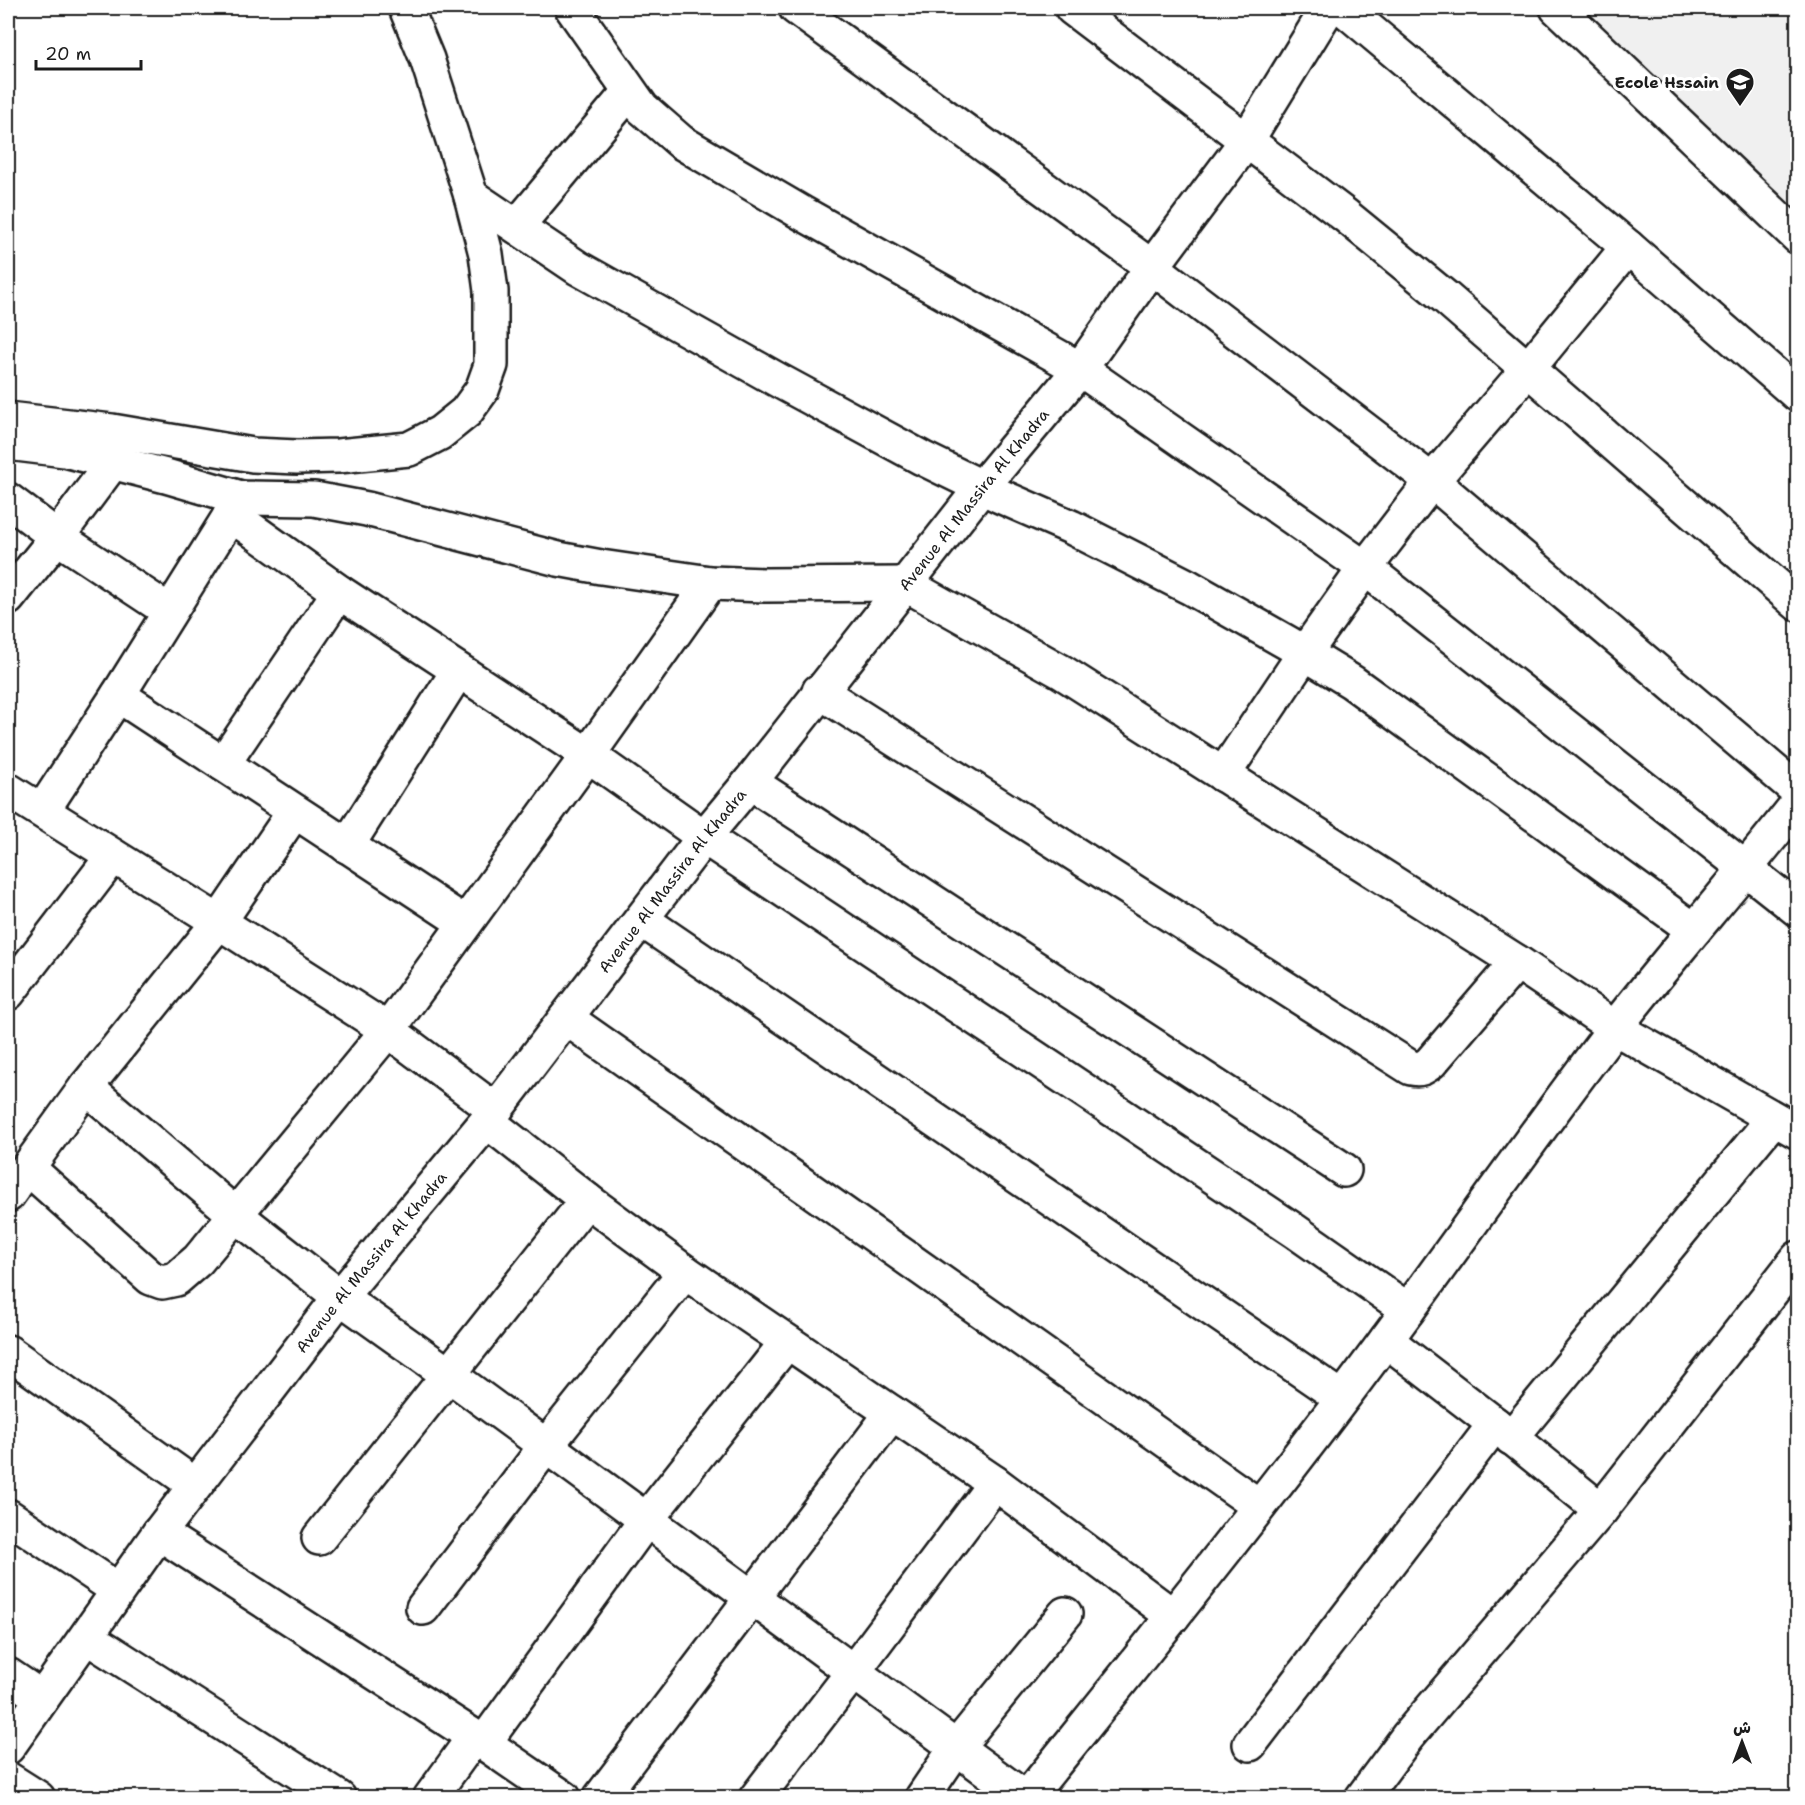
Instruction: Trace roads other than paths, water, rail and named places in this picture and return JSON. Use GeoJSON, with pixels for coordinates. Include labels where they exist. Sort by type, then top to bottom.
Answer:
{"type":"FeatureCollection","features":[{"type":"Feature","properties":{"kind":"street"},"geometry":{"type":"LineString","coordinates":[[8,418],[112,431],[253,455],[297,457],[338,456],[409,449],[440,433],[466,412],[482,390],[491,365],[491,291],[486,254],[471,196],[427,59],[406,8]]}},
{"type":"Feature","properties":{"kind":"street"},"geometry":{"type":"LineString","coordinates":[[572,8],[642,108],[681,142],[802,213],[1080,369],[1365,568],[1797,910]]}},
{"type":"Feature","properties":{"kind":"street"},"geometry":{"type":"LineString","coordinates":[[796,8],[1152,267],[1432,481],[1797,790]]}},
{"type":"Feature","properties":{"kind":"street"},"geometry":{"type":"LineString","coordinates":[[1072,8],[1247,140],[1445,297],[1797,604]]}},
{"type":"Feature","properties":{"kind":"street","name":"Avenue Al Massira Al Khadra"},"geometry":{"type":"LineString","coordinates":[[8,1747],[159,1533],[340,1297],[491,1115],[704,837],[750,782],[982,487],[1080,369],[1152,267],[1247,140],[1328,8]]}},
{"type":"Feature","properties":{"kind":"street"},"geometry":{"type":"LineString","coordinates":[[1343,8],[1628,247],[1797,395]]}},
{"type":"Feature","properties":{"kind":"street"},"geometry":{"type":"LineString","coordinates":[[1557,8],[1797,237]]}},
{"type":"Feature","properties":{"kind":"street"},"geometry":{"type":"LineString","coordinates":[[517,226],[629,92]]}},
{"type":"Feature","properties":{"kind":"street"},"geometry":{"type":"LineString","coordinates":[[471,196],[578,268],[776,379],[982,487],[1071,527],[1189,587],[1352,682],[1496,789],[1694,930]]}},
{"type":"Feature","properties":{"kind":"street"},"geometry":{"type":"LineString","coordinates":[[1223,775],[1365,568],[1432,481],[1628,247]]}},
{"type":"Feature","properties":{"kind":"street"},"geometry":{"type":"LineString","coordinates":[[8,443],[65,450],[113,462],[235,506],[339,592],[588,755],[704,837],[1295,1230],[1408,1310]]}},
{"type":"Feature","properties":{"kind":"street"},"geometry":{"type":"LineString","coordinates":[[8,598],[113,462]]}},
{"type":"Feature","properties":{"kind":"street"},"geometry":{"type":"LineString","coordinates":[[235,506],[314,499],[368,509],[558,559],[710,583],[905,584],[1062,672],[1517,962],[1616,1028],[1785,1126],[1503,1431],[1250,1744]]}},
{"type":"Feature","properties":{"kind":"street"},"geometry":{"type":"LineString","coordinates":[[8,500],[57,537],[169,611]]}},
{"type":"Feature","properties":{"kind":"street"},"geometry":{"type":"LineString","coordinates":[[43,810],[118,695],[235,506]]}},
{"type":"Feature","properties":{"kind":"street"},"geometry":{"type":"LineString","coordinates":[[27,1168],[150,1278],[162,1282],[176,1279],[184,1274],[236,1215],[388,1030],[710,583]]}},
{"type":"Feature","properties":{"kind":"street"},"geometry":{"type":"LineString","coordinates":[[223,764],[339,592]]}},
{"type":"Feature","properties":{"kind":"street"},"geometry":{"type":"LineString","coordinates":[[347,846],[458,671]]}},
{"type":"Feature","properties":{"kind":"street"},"geometry":{"type":"LineString","coordinates":[[819,692],[1411,1068],[1425,1068],[1517,962]]}},
{"type":"Feature","properties":{"kind":"street"},"geometry":{"type":"LineString","coordinates":[[118,695],[465,923]]}},
{"type":"Feature","properties":{"kind":"street"},"geometry":{"type":"LineString","coordinates":[[750,782],[1344,1170]]}},
{"type":"Feature","properties":{"kind":"street"},"geometry":{"type":"LineString","coordinates":[[8,790],[388,1030],[491,1115],[587,1200],[685,1272],[995,1483],[1173,1616]]}},
{"type":"Feature","properties":{"kind":"street"},"geometry":{"type":"LineString","coordinates":[[86,1088],[236,1215],[340,1297],[1026,1797],[1173,1616],[1386,1340],[1616,1028],[1694,930],[1746,870],[1797,803]]}},
{"type":"Feature","properties":{"kind":"street"},"geometry":{"type":"LineString","coordinates":[[8,1195],[86,1088],[219,922],[294,812]]}},
{"type":"Feature","properties":{"kind":"street"},"geometry":{"type":"LineString","coordinates":[[8,993],[113,856]]}},
{"type":"Feature","properties":{"kind":"street"},"geometry":{"type":"LineString","coordinates":[[642,920],[1342,1398]]}},
{"type":"Feature","properties":{"kind":"street"},"geometry":{"type":"LineString","coordinates":[[566,1018],[1258,1506]]}},
{"type":"Feature","properties":{"kind":"street"},"geometry":{"type":"LineString","coordinates":[[319,1538],[587,1200]]}},
{"type":"Feature","properties":{"kind":"street"},"geometry":{"type":"LineString","coordinates":[[1362,1797],[1408,1736],[1601,1510],[1797,1258]]}},
{"type":"Feature","properties":{"kind":"street"},"geometry":{"type":"LineString","coordinates":[[423,1608],[546,1446],[685,1272]]}},
{"type":"Feature","properties":{"kind":"street"},"geometry":{"type":"LineString","coordinates":[[1386,1340],[1601,1510]]}},
{"type":"Feature","properties":{"kind":"street"},"geometry":{"type":"LineString","coordinates":[[430,1797],[479,1740],[646,1520],[787,1342]]}},
{"type":"Feature","properties":{"kind":"street"},"geometry":{"type":"LineString","coordinates":[[8,1352],[195,1485]]}},
{"type":"Feature","properties":{"kind":"street"},"geometry":{"type":"LineString","coordinates":[[600,1797],[892,1413]]}},
{"type":"Feature","properties":{"kind":"street"},"geometry":{"type":"LineString","coordinates":[[756,1797],[995,1483]]}},
{"type":"Feature","properties":{"kind":"street"},"geometry":{"type":"LineString","coordinates":[[8,1516],[118,1590]]}},
{"type":"Feature","properties":{"kind":"street"},"geometry":{"type":"LineString","coordinates":[[159,1533],[564,1797]]}},
{"type":"Feature","properties":{"kind":"street"},"geometry":{"type":"LineString","coordinates":[[922,1797],[956,1748],[1065,1614]]}},
{"type":"Feature","properties":{"kind":"street"},"geometry":{"type":"LineString","coordinates":[[87,1637],[339,1797]]}},
{"type":"Feature","properties":{"kind":"street"},"geometry":{"type":"LineString","coordinates":[[8,1675],[42,1698]]}},
{"type":"Feature","properties":{"kind":"street"},"geometry":{"type":"LineString","coordinates":[[8,1779],[38,1797]]}},
{"type":"Feature","properties":{"kind":"place","name":"Ecole Hssain"},"geometry":{"type":"Point","coordinates":[1740,108]}}]}
